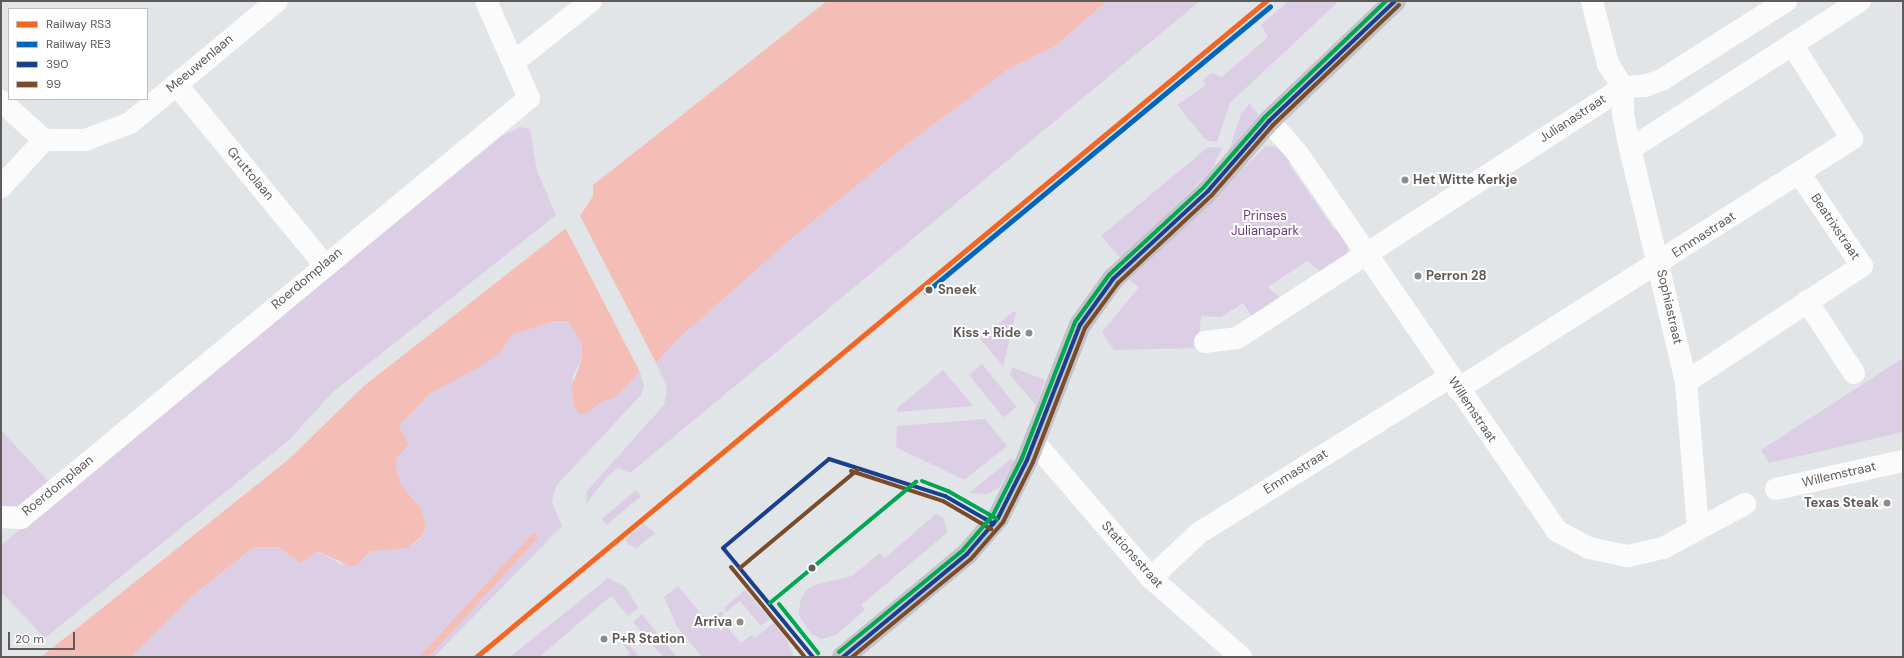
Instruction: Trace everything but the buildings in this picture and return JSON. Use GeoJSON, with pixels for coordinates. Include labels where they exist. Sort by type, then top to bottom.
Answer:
{"type":"FeatureCollection","features":[{"type":"Feature","properties":{"kind":"main road"},"geometry":{"type":"LineString","coordinates":[[843,657],[983,538],[1010,500],[1074,337],[1092,306],[1113,279],[1224,173],[1269,121],[1395,1]]}},
{"type":"Feature","properties":{"kind":"street","name":"Meeuwenlaan"},"geometry":{"type":"LineString","coordinates":[[44,140],[85,140],[130,123],[277,1]]}},
{"type":"Feature","properties":{"kind":"street","name":"Roerdomplaan"},"geometry":{"type":"LineString","coordinates":[[1,516],[21,518],[324,264],[529,98],[486,1]]}},
{"type":"Feature","properties":{"kind":"street"},"geometry":{"type":"LineString","coordinates":[[514,62],[591,1]]}},
{"type":"Feature","properties":{"kind":"street"},"geometry":{"type":"LineString","coordinates":[[1592,1],[1608,64],[1623,87],[1645,86],[1663,79],[1786,1]]}},
{"type":"Feature","properties":{"kind":"street"},"geometry":{"type":"LineString","coordinates":[[1630,149],[1860,1]]}},
{"type":"Feature","properties":{"kind":"street","name":"Emmastraat"},"geometry":{"type":"LineString","coordinates":[[1151,578],[1199,533],[1660,264],[1852,138],[1792,44]]}},
{"type":"Feature","properties":{"kind":"street","name":"Gruttolaan"},"geometry":{"type":"LineString","coordinates":[[176,84],[324,264]]}},
{"type":"Feature","properties":{"kind":"street","name":"Sophiastraat"},"geometry":{"type":"LineString","coordinates":[[1623,87],[1622,114],[1660,264],[1686,382],[1698,528]]}},
{"type":"Feature","properties":{"kind":"street","name":"Julianastraat"},"geometry":{"type":"LineString","coordinates":[[1366,254],[1623,87]]}},
{"type":"Feature","properties":{"kind":"street"},"geometry":{"type":"LineString","coordinates":[[1,101],[44,140],[1,187]]}},
{"type":"Feature","properties":{"kind":"street","name":"Willemstraat"},"geometry":{"type":"LineString","coordinates":[[1269,121],[1298,154],[1544,516],[1572,541],[1589,548],[1628,556],[1663,548],[1745,504]]}},
{"type":"Feature","properties":{"kind":"street","name":"Beatrixstraat"},"geometry":{"type":"LineString","coordinates":[[1686,382],[1862,266],[1799,173]]}},
{"type":"Feature","properties":{"kind":"street"},"geometry":{"type":"LineString","coordinates":[[1205,342],[1237,338],[1366,254]]}},
{"type":"Feature","properties":{"kind":"street"},"geometry":{"type":"LineString","coordinates":[[1807,301],[1854,373]]}},
{"type":"Feature","properties":{"kind":"street","name":"Stationsstraat"},"geometry":{"type":"LineString","coordinates":[[1034,442],[1151,578],[1242,657]]}},
{"type":"Feature","properties":{"kind":"street","name":"Willemstraat"},"geometry":{"type":"LineString","coordinates":[[1776,489],[1903,461]]}},
{"type":"Feature","properties":{"kind":"green space"},"geometry":{"type":"Polygon","coordinates":[[[1107,1],[1200,1],[630,473],[618,468],[607,477],[586,504],[587,491],[664,405],[667,387],[656,363],[678,339],[790,240],[906,145],[1007,70],[1054,47],[1107,1]]]}},
{"type":"Feature","properties":{"kind":"green space"},"geometry":{"type":"Polygon","coordinates":[[[1289,1],[1339,1],[1230,103],[1217,142],[1206,140],[1177,105],[1206,85],[1203,80],[1212,73],[1222,77],[1268,37],[1261,25],[1289,1]]]}},
{"type":"Feature","properties":{"kind":"green space"},"geometry":{"type":"Polygon","coordinates":[[[1249,104],[1259,115],[1229,151],[1241,114],[1249,104]]]}},
{"type":"Feature","properties":{"kind":"green space"},"geometry":{"type":"Polygon","coordinates":[[[520,127],[530,129],[537,171],[556,215],[333,392],[288,441],[45,638],[1,592],[1,545],[502,136],[520,127]]]}},
{"type":"Feature","properties":{"kind":"green space","name":"Prinses Julianapark"},"geometry":{"type":"Polygon","coordinates":[[[1266,146],[1278,147],[1292,161],[1289,164],[1334,229],[1340,230],[1349,243],[1347,254],[1320,271],[1307,261],[1268,288],[1280,297],[1252,316],[1243,303],[1221,317],[1201,316],[1198,348],[1114,350],[1102,332],[1139,287],[1129,280],[1266,146]]]}},
{"type":"Feature","properties":{"kind":"green space"},"geometry":{"type":"Polygon","coordinates":[[[1208,147],[1222,148],[1211,171],[1121,258],[1101,236],[1208,147]]]}},
{"type":"Feature","properties":{"kind":"green space"},"geometry":{"type":"Polygon","coordinates":[[[1014,311],[1016,313],[1003,366],[980,339],[1014,311]]]}},
{"type":"Feature","properties":{"kind":"green space"},"geometry":{"type":"Polygon","coordinates":[[[554,321],[568,321],[582,344],[582,359],[572,377],[586,414],[601,402],[615,398],[640,372],[644,386],[641,395],[556,486],[552,502],[562,526],[434,657],[131,657],[192,596],[254,547],[279,547],[301,563],[317,551],[341,564],[365,559],[371,551],[380,548],[407,548],[422,537],[426,527],[422,510],[401,485],[396,468],[397,458],[409,445],[399,426],[429,394],[500,352],[512,335],[554,321]]]}},
{"type":"Feature","properties":{"kind":"green space"},"geometry":{"type":"Polygon","coordinates":[[[1903,358],[1903,432],[1769,463],[1761,450],[1903,358]]]}},
{"type":"Feature","properties":{"kind":"green space"},"geometry":{"type":"Polygon","coordinates":[[[982,364],[1017,407],[1003,417],[969,375],[982,364]]]}},
{"type":"Feature","properties":{"kind":"green space"},"geometry":{"type":"Polygon","coordinates":[[[1012,367],[1045,380],[1036,405],[1010,375],[1012,367]]]}},
{"type":"Feature","properties":{"kind":"green space"},"geometry":{"type":"Polygon","coordinates":[[[943,370],[973,406],[897,412],[897,408],[943,370]]]}},
{"type":"Feature","properties":{"kind":"green space"},"geometry":{"type":"Polygon","coordinates":[[[985,419],[1007,446],[964,480],[896,447],[897,426],[985,419]]]}},
{"type":"Feature","properties":{"kind":"green space"},"geometry":{"type":"Polygon","coordinates":[[[1,430],[50,483],[5,521],[1,517],[1,430]]]}},
{"type":"Feature","properties":{"kind":"green space"},"geometry":{"type":"Polygon","coordinates":[[[1011,459],[1014,462],[999,488],[987,494],[969,493],[1011,459]]]}},
{"type":"Feature","properties":{"kind":"green space"},"geometry":{"type":"Polygon","coordinates":[[[636,490],[641,496],[607,525],[602,519],[636,490]]]}},
{"type":"Feature","properties":{"kind":"green space"},"geometry":{"type":"Polygon","coordinates":[[[936,514],[943,517],[948,532],[861,605],[865,610],[836,635],[821,639],[811,634],[799,615],[800,602],[806,590],[818,584],[852,576],[880,553],[885,558],[936,514]]]}},
{"type":"Feature","properties":{"kind":"green space"},"geometry":{"type":"Polygon","coordinates":[[[644,524],[655,533],[637,548],[629,545],[625,540],[644,524]]]}},
{"type":"Feature","properties":{"kind":"green space"},"geometry":{"type":"Polygon","coordinates":[[[608,578],[626,587],[638,608],[628,616],[611,596],[539,657],[510,657],[608,578]]]}},
{"type":"Feature","properties":{"kind":"green space"},"geometry":{"type":"Polygon","coordinates":[[[678,586],[708,622],[721,611],[724,614],[719,618],[741,643],[751,635],[755,638],[773,623],[787,640],[794,657],[702,657],[677,627],[664,597],[678,586]]]}},
{"type":"Feature","properties":{"kind":"green space"},"geometry":{"type":"Polygon","coordinates":[[[745,590],[770,619],[761,626],[740,601],[726,612],[724,608],[745,590]]]}},
{"type":"Feature","properties":{"kind":"green space"},"geometry":{"type":"Polygon","coordinates":[[[642,614],[677,657],[663,657],[633,622],[642,614]]]}},
{"type":"Feature","properties":{"kind":"green space"},"geometry":{"type":"Polygon","coordinates":[[[619,640],[625,640],[640,657],[625,657],[630,653],[619,640]]]}},
{"type":"Feature","properties":{"kind":"shaded area"},"geometry":{"type":"Polygon","coordinates":[[[827,1],[1107,1],[1054,47],[1007,70],[906,145],[790,240],[678,339],[656,363],[580,216],[593,196],[593,185],[827,1]]]}},
{"type":"Feature","properties":{"kind":"shaded area"},"geometry":{"type":"Polygon","coordinates":[[[566,228],[640,372],[615,398],[601,402],[586,414],[580,414],[575,408],[571,388],[582,359],[582,344],[568,321],[554,321],[512,335],[500,352],[483,365],[429,394],[399,426],[409,445],[397,458],[396,468],[401,485],[422,510],[426,527],[422,536],[407,548],[371,551],[357,565],[350,566],[317,551],[301,563],[279,547],[254,547],[192,596],[131,657],[41,657],[289,459],[365,385],[566,228]]]}},
{"type":"Feature","properties":{"kind":"pier"},"geometry":{"type":"Polygon","coordinates":[[[579,214],[656,363],[578,217],[579,214]]]}},
{"type":"Feature","properties":{"kind":"pier"},"geometry":{"type":"Polygon","coordinates":[[[565,227],[568,228],[640,372],[565,227]]]}},
{"type":"Feature","properties":{"kind":"waterway"},"geometry":{"type":"LineString","coordinates":[[423,657],[533,537]]}},
{"type":"Feature","properties":{"kind":"rail line","name":"RS3"},"geometry":{"type":"LineString","coordinates":[[476,657],[1266,1]]}},
{"type":"Feature","properties":{"kind":"rail line","name":"RE3"},"geometry":{"type":"LineString","coordinates":[[926,292],[1270,6]]}},
{"type":"Feature","properties":{"kind":"transit line"},"geometry":{"type":"LineString","coordinates":[[839,652],[963,550],[993,515],[1022,458],[1075,322],[1109,275],[1204,187],[1265,117],[1386,1]]}},
{"type":"Feature","properties":{"kind":"transit line","name":"390"},"geometry":{"type":"LineString","coordinates":[[843,657],[967,554],[998,518],[1027,460],[1080,325],[1113,279],[1208,191],[1269,121],[1395,1]]}},
{"type":"Feature","properties":{"kind":"transit line","name":"99"},"geometry":{"type":"LineString","coordinates":[[852,657],[971,559],[1003,522],[1033,462],[1085,328],[1118,283],[1212,195],[1273,125],[1399,5]]}},
{"type":"Feature","properties":{"kind":"transit line","name":"390"},"geometry":{"type":"LineString","coordinates":[[813,657],[723,548],[829,459],[945,496],[994,524]]}},
{"type":"Feature","properties":{"kind":"transit line","name":"99"},"geometry":{"type":"LineString","coordinates":[[740,568],[857,470]]}},
{"type":"Feature","properties":{"kind":"transit line","name":"99"},"geometry":{"type":"LineString","coordinates":[[851,471],[943,501],[991,529]]}},
{"type":"Feature","properties":{"kind":"transit line"},"geometry":{"type":"LineString","coordinates":[[922,481],[948,491],[997,519]]}},
{"type":"Feature","properties":{"kind":"transit line"},"geometry":{"type":"LineString","coordinates":[[770,603],[916,482]]}},
{"type":"Feature","properties":{"kind":"transit line","name":"99"},"geometry":{"type":"LineString","coordinates":[[731,567],[805,657]]}},
{"type":"Feature","properties":{"kind":"transit line"},"geometry":{"type":"LineString","coordinates":[[779,604],[818,653]]}},
{"type":"Feature","properties":{"kind":"place","name":"Het Witte Kerkje"},"geometry":{"type":"Point","coordinates":[1405,180]}},
{"type":"Feature","properties":{"kind":"place","name":"Perron 28"},"geometry":{"type":"Point","coordinates":[1418,276]}},
{"type":"Feature","properties":{"kind":"place","name":"Sneek"},"geometry":{"type":"Point","coordinates":[929,290]}},
{"type":"Feature","properties":{"kind":"place","name":"Kiss + Ride"},"geometry":{"type":"Point","coordinates":[1029,333]}},
{"type":"Feature","properties":{"kind":"place","name":"Texas Steak"},"geometry":{"type":"Point","coordinates":[1887,503]}},
{"type":"Feature","properties":{"kind":"place","name":"Arriva"},"geometry":{"type":"Point","coordinates":[740,622]}},
{"type":"Feature","properties":{"kind":"place","name":"P+R Station"},"geometry":{"type":"Point","coordinates":[604,639]}}]}
